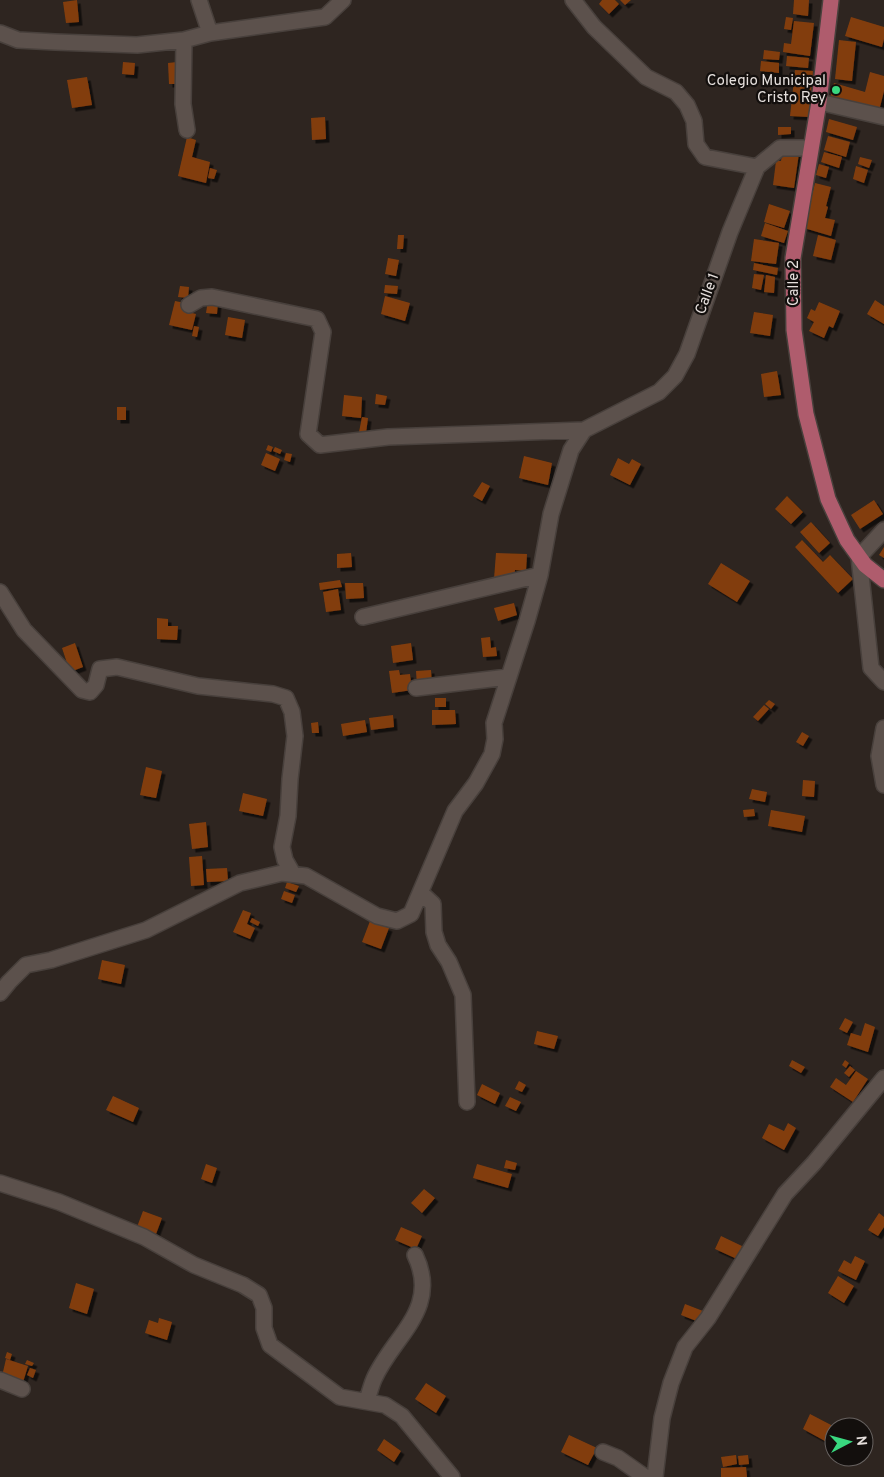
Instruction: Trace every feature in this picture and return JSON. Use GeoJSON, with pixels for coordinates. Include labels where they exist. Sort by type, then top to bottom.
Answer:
{"type":"FeatureCollection","features":[{"type":"Feature","properties":{"kind":"main road","name":"Calle 2"},"geometry":{"type":"LineString","coordinates":[[831,0],[819,102],[793,258],[794,330],[806,414],[828,499],[846,540],[865,565],[884,580]]}},
{"type":"Feature","properties":{"kind":"street"},"geometry":{"type":"LineString","coordinates":[[199,0],[210,33]]}},
{"type":"Feature","properties":{"kind":"street"},"geometry":{"type":"LineString","coordinates":[[0,33],[18,40],[136,45],[184,40],[210,33],[325,17],[342,0]]}},
{"type":"Feature","properties":{"kind":"street"},"geometry":{"type":"LineString","coordinates":[[573,0],[594,27],[646,77],[676,92],[687,105],[694,121],[696,144],[705,156],[756,167]]}},
{"type":"Feature","properties":{"kind":"street"},"geometry":{"type":"LineString","coordinates":[[184,40],[182,104],[187,130]]}},
{"type":"Feature","properties":{"kind":"street"},"geometry":{"type":"LineString","coordinates":[[819,102],[884,117]]}},
{"type":"Feature","properties":{"kind":"street","name":"Calle 1"},"geometry":{"type":"LineString","coordinates":[[584,430],[659,392],[675,376],[687,354],[730,232],[756,167],[780,148],[810,148]]}},
{"type":"Feature","properties":{"kind":"street"},"geometry":{"type":"LineString","coordinates":[[189,305],[200,298],[212,297],[317,319],[323,332],[308,434],[320,445],[388,437],[584,430]]}},
{"type":"Feature","properties":{"kind":"street"},"geometry":{"type":"LineString","coordinates":[[0,993],[26,965],[50,960],[146,930],[240,883],[282,873],[306,876],[377,916],[397,921],[411,914],[455,811],[476,783],[492,754],[495,739],[494,723],[540,575],[551,514],[570,450],[584,430]]}},
{"type":"Feature","properties":{"kind":"street"},"geometry":{"type":"LineString","coordinates":[[884,530],[859,557],[872,668],[884,682]]}},
{"type":"Feature","properties":{"kind":"street"},"geometry":{"type":"LineString","coordinates":[[363,616],[540,575]]}},
{"type":"Feature","properties":{"kind":"street"},"geometry":{"type":"LineString","coordinates":[[0,592],[24,630],[82,690],[90,692],[93,690],[100,669],[117,667],[198,686],[273,694],[286,698],[292,712],[295,736],[288,816],[282,847],[293,874]]}},
{"type":"Feature","properties":{"kind":"street"},"geometry":{"type":"LineString","coordinates":[[416,688],[508,677]]}},
{"type":"Feature","properties":{"kind":"street"},"geometry":{"type":"LineString","coordinates":[[884,728],[879,756],[884,785]]}},
{"type":"Feature","properties":{"kind":"street"},"geometry":{"type":"LineString","coordinates":[[421,893],[433,904],[434,932],[438,945],[449,962],[463,995],[467,1102]]}},
{"type":"Feature","properties":{"kind":"street"},"geometry":{"type":"LineString","coordinates":[[655,1477],[662,1418],[671,1383],[685,1348],[708,1318],[785,1194],[814,1163],[884,1078]]}},
{"type":"Feature","properties":{"kind":"street"},"geometry":{"type":"LineString","coordinates":[[0,1183],[59,1202],[144,1237],[194,1265],[243,1285],[259,1295],[264,1308],[264,1328],[270,1345],[340,1398],[385,1405],[402,1416],[452,1477]]}},
{"type":"Feature","properties":{"kind":"street"},"geometry":{"type":"LineString","coordinates":[[367,1401],[374,1379],[418,1312],[422,1279],[420,1266],[415,1255]]}},
{"type":"Feature","properties":{"kind":"street"},"geometry":{"type":"LineString","coordinates":[[0,1380],[22,1389]]}},
{"type":"Feature","properties":{"kind":"street"},"geometry":{"type":"LineString","coordinates":[[603,1452],[618,1458],[645,1477]]}},
{"type":"Feature","properties":{"kind":"building"},"geometry":{"type":"Polygon","coordinates":[[[77,0],[79,22],[66,23],[63,2],[77,0]]]}},
{"type":"Feature","properties":{"kind":"building"},"geometry":{"type":"Polygon","coordinates":[[[602,0],[615,0],[619,4],[609,14],[599,4],[602,0]]]}},
{"type":"Feature","properties":{"kind":"building"},"geometry":{"type":"Polygon","coordinates":[[[620,0],[631,0],[625,5],[620,0]]]}},
{"type":"Feature","properties":{"kind":"building"},"geometry":{"type":"Polygon","coordinates":[[[794,0],[809,0],[808,16],[793,14],[794,0]]]}},
{"type":"Feature","properties":{"kind":"building"},"geometry":{"type":"Polygon","coordinates":[[[786,17],[793,18],[791,30],[784,29],[786,17]]]}},
{"type":"Feature","properties":{"kind":"building"},"geometry":{"type":"Polygon","coordinates":[[[851,17],[884,27],[882,47],[845,36],[851,17]]]}},
{"type":"Feature","properties":{"kind":"building"},"geometry":{"type":"Polygon","coordinates":[[[794,21],[814,23],[810,56],[783,52],[784,43],[791,44],[794,21]]]}},
{"type":"Feature","properties":{"kind":"building"},"geometry":{"type":"Polygon","coordinates":[[[839,40],[856,42],[852,81],[835,79],[839,40]]]}},
{"type":"Feature","properties":{"kind":"building"},"geometry":{"type":"Polygon","coordinates":[[[764,50],[780,52],[779,60],[763,59],[764,50]]]}},
{"type":"Feature","properties":{"kind":"building"},"geometry":{"type":"Polygon","coordinates":[[[787,56],[809,58],[808,68],[786,66],[787,56]]]}},
{"type":"Feature","properties":{"kind":"building"},"geometry":{"type":"Polygon","coordinates":[[[761,61],[779,63],[779,73],[760,71],[761,61]]]}},
{"type":"Feature","properties":{"kind":"building"},"geometry":{"type":"Polygon","coordinates":[[[123,62],[135,63],[134,75],[122,74],[123,62]]]}},
{"type":"Feature","properties":{"kind":"building"},"geometry":{"type":"Polygon","coordinates":[[[177,62],[178,84],[169,84],[168,63],[177,62]]]}},
{"type":"Feature","properties":{"kind":"building"},"geometry":{"type":"Polygon","coordinates":[[[795,70],[813,71],[809,117],[790,116],[795,70]]]}},
{"type":"Feature","properties":{"kind":"building"},"geometry":{"type":"Polygon","coordinates":[[[870,72],[884,76],[884,91],[878,115],[829,102],[834,83],[865,92],[870,72]]]}},
{"type":"Feature","properties":{"kind":"building"},"geometry":{"type":"Polygon","coordinates":[[[87,77],[92,105],[72,108],[67,80],[87,77]]]}},
{"type":"Feature","properties":{"kind":"building"},"geometry":{"type":"Polygon","coordinates":[[[325,117],[326,139],[312,140],[311,118],[325,117]]]}},
{"type":"Feature","properties":{"kind":"building"},"geometry":{"type":"Polygon","coordinates":[[[829,119],[857,127],[853,140],[826,132],[829,119]]]}},
{"type":"Feature","properties":{"kind":"building"},"geometry":{"type":"Polygon","coordinates":[[[778,127],[791,127],[791,134],[778,135],[778,127]]]}},
{"type":"Feature","properties":{"kind":"building"},"geometry":{"type":"Polygon","coordinates":[[[828,136],[850,142],[846,157],[824,150],[828,136]]]}},
{"type":"Feature","properties":{"kind":"building"},"geometry":{"type":"Polygon","coordinates":[[[187,137],[196,140],[192,157],[210,162],[206,183],[178,176],[187,137]]]}},
{"type":"Feature","properties":{"kind":"building"},"geometry":{"type":"Polygon","coordinates":[[[783,150],[799,153],[794,188],[773,185],[776,161],[781,161],[783,150]]]}},
{"type":"Feature","properties":{"kind":"building"},"geometry":{"type":"Polygon","coordinates":[[[824,152],[842,157],[839,168],[821,162],[824,152]]]}},
{"type":"Feature","properties":{"kind":"building"},"geometry":{"type":"Polygon","coordinates":[[[860,157],[872,160],[869,168],[858,164],[860,157]]]}},
{"type":"Feature","properties":{"kind":"building"},"geometry":{"type":"Polygon","coordinates":[[[819,164],[829,167],[826,178],[816,175],[819,164]]]}},
{"type":"Feature","properties":{"kind":"building"},"geometry":{"type":"Polygon","coordinates":[[[856,166],[868,170],[864,183],[853,179],[856,166]]]}},
{"type":"Feature","properties":{"kind":"building"},"geometry":{"type":"Polygon","coordinates":[[[210,168],[217,170],[214,179],[208,178],[210,168]]]}},
{"type":"Feature","properties":{"kind":"building"},"geometry":{"type":"Polygon","coordinates":[[[815,183],[831,187],[825,218],[835,220],[831,236],[804,228],[815,183]]]}},
{"type":"Feature","properties":{"kind":"building"},"geometry":{"type":"Polygon","coordinates":[[[769,204],[790,211],[784,228],[764,222],[769,204]]]}},
{"type":"Feature","properties":{"kind":"building"},"geometry":{"type":"Polygon","coordinates":[[[765,223],[788,231],[784,243],[761,236],[765,223]]]}},
{"type":"Feature","properties":{"kind":"building"},"geometry":{"type":"Polygon","coordinates":[[[398,235],[404,235],[403,249],[397,249],[398,235]]]}},
{"type":"Feature","properties":{"kind":"building"},"geometry":{"type":"Polygon","coordinates":[[[818,235],[836,240],[831,260],[813,256],[818,235]]]}},
{"type":"Feature","properties":{"kind":"building"},"geometry":{"type":"Polygon","coordinates":[[[754,239],[779,243],[776,264],[751,261],[754,239]]]}},
{"type":"Feature","properties":{"kind":"building"},"geometry":{"type":"Polygon","coordinates":[[[388,258],[399,260],[396,276],[385,274],[388,258]]]}},
{"type":"Feature","properties":{"kind":"building"},"geometry":{"type":"Polygon","coordinates":[[[754,263],[778,268],[777,275],[753,270],[754,263]]]}},
{"type":"Feature","properties":{"kind":"building"},"geometry":{"type":"Polygon","coordinates":[[[754,274],[764,275],[761,290],[752,288],[754,274]]]}},
{"type":"Feature","properties":{"kind":"building"},"geometry":{"type":"Polygon","coordinates":[[[766,275],[775,277],[774,293],[764,292],[766,275]]]}},
{"type":"Feature","properties":{"kind":"building"},"geometry":{"type":"Polygon","coordinates":[[[385,285],[398,286],[397,294],[384,293],[385,285]]]}},
{"type":"Feature","properties":{"kind":"building"},"geometry":{"type":"Polygon","coordinates":[[[180,286],[189,287],[188,298],[178,297],[180,286]]]}},
{"type":"Feature","properties":{"kind":"building"},"geometry":{"type":"Polygon","coordinates":[[[385,296],[410,303],[405,321],[381,314],[385,296]]]}},
{"type":"Feature","properties":{"kind":"building"},"geometry":{"type":"Polygon","coordinates":[[[208,300],[218,301],[217,314],[206,313],[208,300]]]}},
{"type":"Feature","properties":{"kind":"building"},"geometry":{"type":"Polygon","coordinates":[[[875,300],[884,306],[884,324],[867,314],[875,300]]]}},
{"type":"Feature","properties":{"kind":"building"},"geometry":{"type":"Polygon","coordinates":[[[175,301],[185,303],[184,311],[196,314],[192,330],[169,325],[175,301]]]}},
{"type":"Feature","properties":{"kind":"building"},"geometry":{"type":"Polygon","coordinates":[[[819,302],[840,311],[833,328],[829,326],[824,338],[809,331],[814,322],[807,318],[811,309],[815,311],[819,302]]]}},
{"type":"Feature","properties":{"kind":"building"},"geometry":{"type":"Polygon","coordinates":[[[754,312],[773,315],[770,336],[750,333],[754,312]]]}},
{"type":"Feature","properties":{"kind":"building"},"geometry":{"type":"Polygon","coordinates":[[[228,317],[245,320],[242,338],[225,335],[228,317]]]}},
{"type":"Feature","properties":{"kind":"building"},"geometry":{"type":"Polygon","coordinates":[[[194,326],[199,327],[197,337],[192,336],[194,326]]]}},
{"type":"Feature","properties":{"kind":"building"},"geometry":{"type":"Polygon","coordinates":[[[777,371],[781,395],[764,397],[761,374],[777,371]]]}},
{"type":"Feature","properties":{"kind":"building"},"geometry":{"type":"Polygon","coordinates":[[[376,394],[387,396],[385,405],[375,404],[376,394]]]}},
{"type":"Feature","properties":{"kind":"building"},"geometry":{"type":"Polygon","coordinates":[[[344,395],[362,397],[361,418],[342,416],[344,395]]]}},
{"type":"Feature","properties":{"kind":"building"},"geometry":{"type":"Polygon","coordinates":[[[117,407],[126,407],[126,420],[117,420],[117,407]]]}},
{"type":"Feature","properties":{"kind":"building"},"geometry":{"type":"Polygon","coordinates":[[[362,417],[368,418],[366,433],[359,432],[362,417]]]}},
{"type":"Feature","properties":{"kind":"building"},"geometry":{"type":"Polygon","coordinates":[[[268,445],[273,447],[271,452],[266,450],[268,445]]]}},
{"type":"Feature","properties":{"kind":"building"},"geometry":{"type":"Polygon","coordinates":[[[275,447],[282,450],[280,454],[273,451],[275,447]]]}},
{"type":"Feature","properties":{"kind":"building"},"geometry":{"type":"Polygon","coordinates":[[[266,453],[280,459],[275,471],[261,465],[266,453]]]}},
{"type":"Feature","properties":{"kind":"building"},"geometry":{"type":"Polygon","coordinates":[[[286,453],[292,454],[290,462],[284,460],[286,453]]]}},
{"type":"Feature","properties":{"kind":"building"},"geometry":{"type":"Polygon","coordinates":[[[524,456],[552,463],[548,485],[519,478],[524,456]]]}},
{"type":"Feature","properties":{"kind":"building"},"geometry":{"type":"Polygon","coordinates":[[[618,458],[629,464],[632,459],[641,464],[630,485],[610,475],[618,458]]]}},
{"type":"Feature","properties":{"kind":"building"},"geometry":{"type":"Polygon","coordinates":[[[482,482],[490,486],[482,501],[473,496],[482,482]]]}},
{"type":"Feature","properties":{"kind":"building"},"geometry":{"type":"Polygon","coordinates":[[[787,496],[803,512],[791,524],[775,509],[787,496]]]}},
{"type":"Feature","properties":{"kind":"building"},"geometry":{"type":"Polygon","coordinates":[[[874,500],[883,514],[860,529],[851,515],[874,500]]]}},
{"type":"Feature","properties":{"kind":"building"},"geometry":{"type":"Polygon","coordinates":[[[811,522],[830,543],[819,553],[800,532],[811,522]]]}},
{"type":"Feature","properties":{"kind":"building"},"geometry":{"type":"Polygon","coordinates":[[[802,540],[823,562],[830,555],[853,579],[838,593],[795,547],[802,540]]]}},
{"type":"Feature","properties":{"kind":"building"},"geometry":{"type":"Polygon","coordinates":[[[884,547],[884,558],[879,555],[884,547]]]}},
{"type":"Feature","properties":{"kind":"building"},"geometry":{"type":"Polygon","coordinates":[[[351,553],[352,567],[337,568],[337,554],[351,553]]]}},
{"type":"Feature","properties":{"kind":"building"},"geometry":{"type":"Polygon","coordinates":[[[496,553],[527,554],[526,571],[515,570],[514,580],[494,579],[496,553]]]}},
{"type":"Feature","properties":{"kind":"building"},"geometry":{"type":"Polygon","coordinates":[[[721,563],[750,581],[737,602],[708,584],[721,563]]]}},
{"type":"Feature","properties":{"kind":"building"},"geometry":{"type":"Polygon","coordinates":[[[340,580],[342,587],[320,590],[319,583],[340,580]]]}},
{"type":"Feature","properties":{"kind":"building"},"geometry":{"type":"Polygon","coordinates":[[[345,583],[363,583],[364,598],[346,599],[345,583]]]}},
{"type":"Feature","properties":{"kind":"building"},"geometry":{"type":"Polygon","coordinates":[[[338,589],[341,610],[326,612],[323,592],[338,589]]]}},
{"type":"Feature","properties":{"kind":"building"},"geometry":{"type":"Polygon","coordinates":[[[514,603],[517,615],[498,621],[494,608],[514,603]]]}},
{"type":"Feature","properties":{"kind":"building"},"geometry":{"type":"Polygon","coordinates":[[[157,618],[168,619],[168,626],[178,626],[177,640],[157,639],[157,618]]]}},
{"type":"Feature","properties":{"kind":"building"},"geometry":{"type":"Polygon","coordinates":[[[490,637],[491,648],[496,647],[497,656],[483,657],[481,638],[490,637]]]}},
{"type":"Feature","properties":{"kind":"building"},"geometry":{"type":"Polygon","coordinates":[[[75,643],[83,667],[70,672],[62,648],[75,643]]]}},
{"type":"Feature","properties":{"kind":"building"},"geometry":{"type":"Polygon","coordinates":[[[411,643],[413,660],[393,663],[391,646],[411,643]]]}},
{"type":"Feature","properties":{"kind":"building"},"geometry":{"type":"Polygon","coordinates":[[[399,670],[400,675],[410,674],[412,690],[392,693],[389,671],[399,670]]]}},
{"type":"Feature","properties":{"kind":"building"},"geometry":{"type":"Polygon","coordinates":[[[431,670],[432,685],[417,686],[416,671],[431,670]]]}},
{"type":"Feature","properties":{"kind":"building"},"geometry":{"type":"Polygon","coordinates":[[[435,698],[446,698],[446,707],[435,707],[435,698]]]}},
{"type":"Feature","properties":{"kind":"building"},"geometry":{"type":"Polygon","coordinates":[[[769,700],[775,704],[771,709],[765,704],[769,700]]]}},
{"type":"Feature","properties":{"kind":"building"},"geometry":{"type":"Polygon","coordinates":[[[764,705],[769,709],[758,721],[753,717],[764,705]]]}},
{"type":"Feature","properties":{"kind":"building"},"geometry":{"type":"Polygon","coordinates":[[[432,710],[455,710],[456,724],[432,725],[432,710]]]}},
{"type":"Feature","properties":{"kind":"building"},"geometry":{"type":"Polygon","coordinates":[[[393,715],[394,727],[371,730],[369,718],[393,715]]]}},
{"type":"Feature","properties":{"kind":"building"},"geometry":{"type":"Polygon","coordinates":[[[365,720],[367,732],[343,736],[341,724],[365,720]]]}},
{"type":"Feature","properties":{"kind":"building"},"geometry":{"type":"Polygon","coordinates":[[[318,722],[319,733],[312,733],[311,723],[318,722]]]}},
{"type":"Feature","properties":{"kind":"building"},"geometry":{"type":"Polygon","coordinates":[[[802,732],[809,736],[803,746],[796,742],[802,732]]]}},
{"type":"Feature","properties":{"kind":"building"},"geometry":{"type":"Polygon","coordinates":[[[146,767],[162,771],[156,798],[140,795],[146,767]]]}},
{"type":"Feature","properties":{"kind":"building"},"geometry":{"type":"Polygon","coordinates":[[[803,780],[815,781],[814,797],[802,796],[803,780]]]}},
{"type":"Feature","properties":{"kind":"building"},"geometry":{"type":"Polygon","coordinates":[[[752,789],[767,792],[765,802],[749,799],[752,789]]]}},
{"type":"Feature","properties":{"kind":"building"},"geometry":{"type":"Polygon","coordinates":[[[243,793],[267,799],[263,816],[239,811],[243,793]]]}},
{"type":"Feature","properties":{"kind":"building"},"geometry":{"type":"Polygon","coordinates":[[[754,809],[755,816],[744,817],[743,810],[754,809]]]}},
{"type":"Feature","properties":{"kind":"building"},"geometry":{"type":"Polygon","coordinates":[[[771,810],[805,816],[802,832],[768,826],[771,810]]]}},
{"type":"Feature","properties":{"kind":"building"},"geometry":{"type":"Polygon","coordinates":[[[206,822],[208,847],[192,849],[189,824],[206,822]]]}},
{"type":"Feature","properties":{"kind":"building"},"geometry":{"type":"Polygon","coordinates":[[[202,856],[204,885],[191,886],[189,857],[202,856]]]}},
{"type":"Feature","properties":{"kind":"building"},"geometry":{"type":"Polygon","coordinates":[[[227,868],[228,881],[207,882],[206,869],[227,868]]]}},
{"type":"Feature","properties":{"kind":"building"},"geometry":{"type":"Polygon","coordinates":[[[287,882],[299,886],[296,892],[285,888],[287,882]]]}},
{"type":"Feature","properties":{"kind":"building"},"geometry":{"type":"Polygon","coordinates":[[[284,891],[295,895],[292,903],[281,899],[284,891]]]}},
{"type":"Feature","properties":{"kind":"building"},"geometry":{"type":"Polygon","coordinates":[[[243,910],[251,913],[247,924],[255,928],[250,939],[233,932],[243,910]]]}},
{"type":"Feature","properties":{"kind":"building"},"geometry":{"type":"Polygon","coordinates":[[[252,918],[260,922],[258,926],[250,922],[252,918]]]}},
{"type":"Feature","properties":{"kind":"building"},"geometry":{"type":"Polygon","coordinates":[[[370,921],[389,928],[381,949],[362,942],[370,921]]]}},
{"type":"Feature","properties":{"kind":"building"},"geometry":{"type":"Polygon","coordinates":[[[102,960],[125,965],[121,984],[98,979],[102,960]]]}},
{"type":"Feature","properties":{"kind":"building"},"geometry":{"type":"Polygon","coordinates":[[[845,1018],[853,1022],[847,1033],[839,1029],[845,1018]]]}},
{"type":"Feature","properties":{"kind":"building"},"geometry":{"type":"Polygon","coordinates":[[[865,1023],[875,1027],[868,1052],[847,1045],[851,1033],[861,1036],[865,1023]]]}},
{"type":"Feature","properties":{"kind":"building"},"geometry":{"type":"Polygon","coordinates":[[[537,1031],[558,1036],[554,1049],[534,1044],[537,1031]]]}},
{"type":"Feature","properties":{"kind":"building"},"geometry":{"type":"Polygon","coordinates":[[[792,1060],[805,1067],[801,1073],[789,1066],[792,1060]]]}},
{"type":"Feature","properties":{"kind":"building"},"geometry":{"type":"Polygon","coordinates":[[[845,1060],[849,1063],[846,1068],[842,1065],[845,1060]]]}},
{"type":"Feature","properties":{"kind":"building"},"geometry":{"type":"Polygon","coordinates":[[[850,1066],[855,1070],[849,1077],[844,1073],[850,1066]]]}},
{"type":"Feature","properties":{"kind":"building"},"geometry":{"type":"Polygon","coordinates":[[[856,1071],[868,1079],[853,1102],[830,1087],[836,1078],[846,1085],[856,1071]]]}},
{"type":"Feature","properties":{"kind":"building"},"geometry":{"type":"Polygon","coordinates":[[[519,1081],[526,1085],[522,1092],[515,1089],[519,1081]]]}},
{"type":"Feature","properties":{"kind":"building"},"geometry":{"type":"Polygon","coordinates":[[[482,1084],[500,1093],[495,1104],[477,1095],[482,1084]]]}},
{"type":"Feature","properties":{"kind":"building"},"geometry":{"type":"Polygon","coordinates":[[[113,1096],[139,1108],[133,1122],[106,1110],[113,1096]]]}},
{"type":"Feature","properties":{"kind":"building"},"geometry":{"type":"Polygon","coordinates":[[[510,1097],[521,1102],[516,1111],[505,1106],[510,1097]]]}},
{"type":"Feature","properties":{"kind":"building"},"geometry":{"type":"Polygon","coordinates":[[[788,1123],[796,1128],[784,1150],[762,1138],[769,1124],[784,1131],[788,1123]]]}},
{"type":"Feature","properties":{"kind":"building"},"geometry":{"type":"Polygon","coordinates":[[[506,1160],[517,1163],[515,1170],[504,1168],[506,1160]]]}},
{"type":"Feature","properties":{"kind":"building"},"geometry":{"type":"Polygon","coordinates":[[[206,1164],[217,1168],[212,1183],[201,1179],[206,1164]]]}},
{"type":"Feature","properties":{"kind":"building"},"geometry":{"type":"Polygon","coordinates":[[[477,1164],[512,1174],[508,1188],[473,1178],[477,1164]]]}},
{"type":"Feature","properties":{"kind":"building"},"geometry":{"type":"Polygon","coordinates":[[[424,1189],[435,1198],[422,1213],[411,1203],[424,1189]]]}},
{"type":"Feature","properties":{"kind":"building"},"geometry":{"type":"Polygon","coordinates":[[[143,1211],[162,1218],[156,1234],[137,1227],[143,1211]]]}},
{"type":"Feature","properties":{"kind":"building"},"geometry":{"type":"Polygon","coordinates":[[[879,1213],[884,1217],[884,1227],[878,1236],[868,1230],[879,1213]]]}},
{"type":"Feature","properties":{"kind":"building"},"geometry":{"type":"Polygon","coordinates":[[[401,1227],[422,1236],[416,1249],[395,1240],[401,1227]]]}},
{"type":"Feature","properties":{"kind":"building"},"geometry":{"type":"Polygon","coordinates":[[[721,1236],[742,1246],[737,1259],[715,1249],[721,1236]]]}},
{"type":"Feature","properties":{"kind":"building"},"geometry":{"type":"Polygon","coordinates":[[[855,1256],[865,1261],[856,1280],[838,1271],[844,1260],[851,1264],[855,1256]]]}},
{"type":"Feature","properties":{"kind":"building"},"geometry":{"type":"Polygon","coordinates":[[[838,1276],[854,1286],[844,1303],[828,1293],[838,1276]]]}},
{"type":"Feature","properties":{"kind":"building"},"geometry":{"type":"Polygon","coordinates":[[[76,1283],[94,1289],[87,1314],[69,1308],[76,1283]]]}},
{"type":"Feature","properties":{"kind":"building"},"geometry":{"type":"Polygon","coordinates":[[[685,1304],[703,1311],[699,1322],[681,1315],[685,1304]]]}},
{"type":"Feature","properties":{"kind":"building"},"geometry":{"type":"Polygon","coordinates":[[[159,1318],[172,1322],[167,1340],[145,1333],[149,1320],[158,1323],[159,1318]]]}},
{"type":"Feature","properties":{"kind":"building"},"geometry":{"type":"Polygon","coordinates":[[[7,1352],[12,1354],[10,1360],[5,1358],[7,1352]]]}},
{"type":"Feature","properties":{"kind":"building"},"geometry":{"type":"Polygon","coordinates":[[[6,1359],[28,1366],[23,1382],[2,1376],[6,1359]]]}},
{"type":"Feature","properties":{"kind":"building"},"geometry":{"type":"Polygon","coordinates":[[[27,1360],[34,1363],[32,1366],[25,1364],[27,1360]]]}},
{"type":"Feature","properties":{"kind":"building"},"geometry":{"type":"Polygon","coordinates":[[[30,1368],[36,1370],[33,1378],[27,1375],[30,1368]]]}},
{"type":"Feature","properties":{"kind":"building"},"geometry":{"type":"Polygon","coordinates":[[[426,1383],[446,1396],[436,1413],[415,1399],[426,1383]]]}},
{"type":"Feature","properties":{"kind":"building"},"geometry":{"type":"Polygon","coordinates":[[[810,1414],[824,1421],[824,1440],[803,1429],[810,1414]]]}},
{"type":"Feature","properties":{"kind":"building"},"geometry":{"type":"Polygon","coordinates":[[[569,1435],[597,1448],[588,1465],[561,1452],[569,1435]]]}},
{"type":"Feature","properties":{"kind":"building"},"geometry":{"type":"Polygon","coordinates":[[[384,1439],[401,1451],[394,1462],[377,1450],[384,1439]]]}},
{"type":"Feature","properties":{"kind":"building"},"geometry":{"type":"Polygon","coordinates":[[[736,1455],[737,1464],[723,1467],[721,1457],[736,1455]]]}},
{"type":"Feature","properties":{"kind":"building"},"geometry":{"type":"Polygon","coordinates":[[[748,1455],[749,1464],[739,1465],[738,1456],[748,1455]]]}},
{"type":"Feature","properties":{"kind":"building"},"geometry":{"type":"Polygon","coordinates":[[[746,1467],[747,1477],[721,1477],[721,1468],[746,1467]]]}},
{"type":"Feature","properties":{"kind":"place","name":"Colegio Municipal Cristo Rey"},"geometry":{"type":"Point","coordinates":[836,90]}}]}
